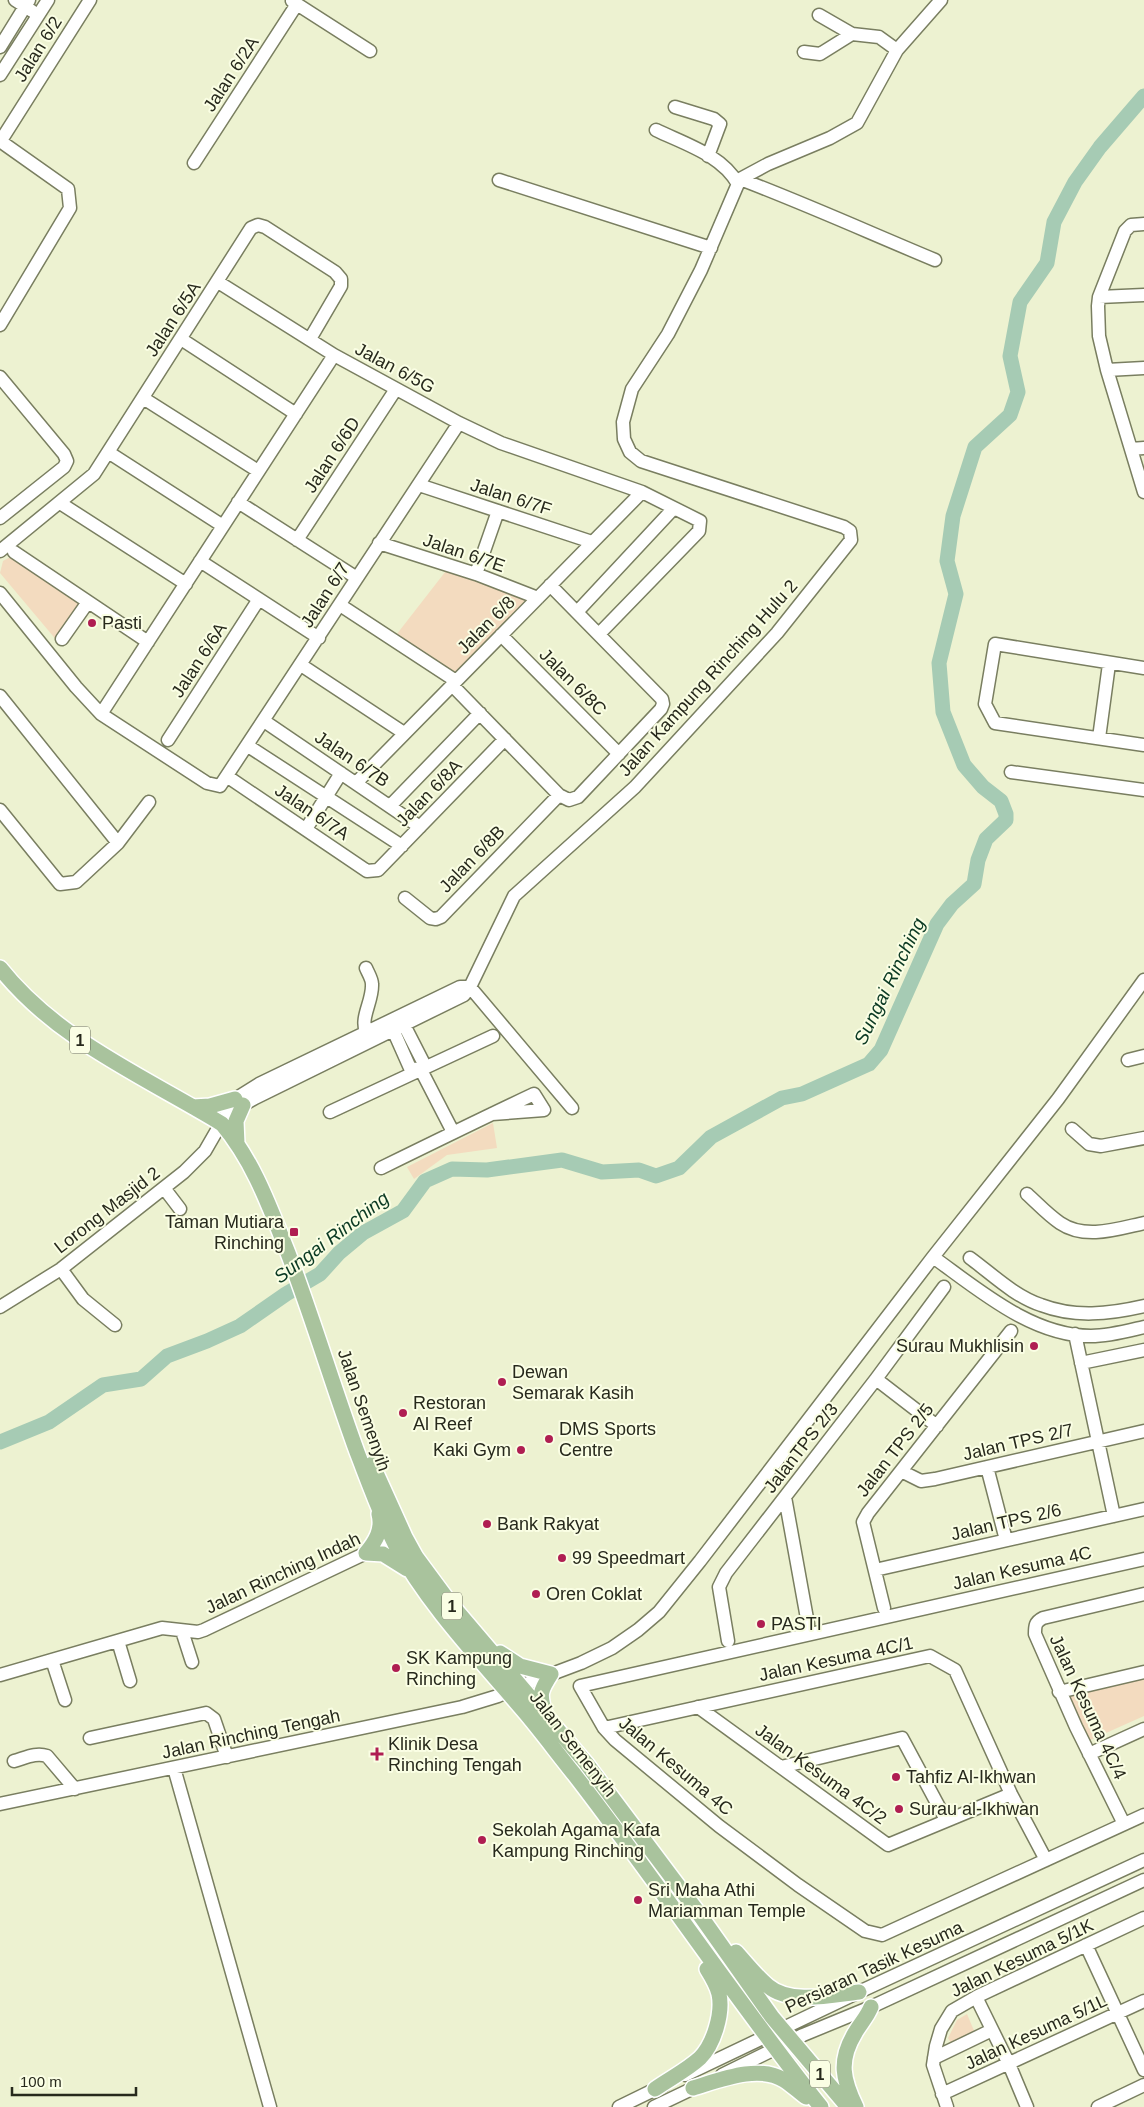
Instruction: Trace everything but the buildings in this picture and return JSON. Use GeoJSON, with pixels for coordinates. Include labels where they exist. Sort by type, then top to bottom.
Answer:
{"type":"FeatureCollection","features":[{"type":"Feature","properties":{"kind":"main road","name":"Jalan Semenyih"},"geometry":{"type":"LineString","coordinates":[[0,968],[43,1012],[85,1044],[193,1106],[220,1127],[237,1144],[266,1196],[306,1300],[338,1399],[375,1500],[400,1539],[474,1631],[579,1781],[649,1873],[770,2043],[822,2107]]}},
{"type":"Feature","properties":{"kind":"main road","name":"Jalan Semenyih"},"geometry":{"type":"LineString","coordinates":[[174,1096],[220,1127],[248,1161]]}},
{"type":"Feature","properties":{"kind":"main road"},"geometry":{"type":"LineString","coordinates":[[193,1106],[239,1102],[236,1121],[237,1144]]}},
{"type":"Feature","properties":{"kind":"main road","name":"Jalan Semenyih"},"geometry":{"type":"LineString","coordinates":[[320,1341],[344,1393],[395,1517],[411,1572],[442,1613],[514,1689],[546,1715],[586,1763],[697,1910],[787,2035],[848,2107]]}},
{"type":"Feature","properties":{"kind":"main road","name":"1"},"geometry":{"type":"LineString","coordinates":[[371,1547],[381,1523],[375,1500]]}},
{"type":"Feature","properties":{"kind":"main road"},"geometry":{"type":"LineString","coordinates":[[371,1547],[411,1572]]}},
{"type":"Feature","properties":{"kind":"main road"},"geometry":{"type":"LineString","coordinates":[[474,1631],[511,1662],[551,1674],[541,1689],[540,1697],[546,1715]]}},
{"type":"Feature","properties":{"kind":"main road"},"geometry":{"type":"LineString","coordinates":[[697,1910],[769,1988],[790,1996],[808,1998],[859,1992]]}},
{"type":"Feature","properties":{"kind":"main road"},"geometry":{"type":"LineString","coordinates":[[655,2089],[699,2059],[707,2050],[720,2015],[719,1992],[716,1984],[677,1913]]}},
{"type":"Feature","properties":{"kind":"main road"},"geometry":{"type":"LineString","coordinates":[[856,2107],[847,2088],[843,2072],[847,2051],[855,2033],[866,2020],[871,2007]]}},
{"type":"Feature","properties":{"kind":"main road"},"geometry":{"type":"LineString","coordinates":[[694,2088],[734,2076],[766,2074],[784,2080],[816,2107]]}},
{"type":"Feature","properties":{"kind":"street"},"geometry":{"type":"LineString","coordinates":[[0,75],[48,0]]}},
{"type":"Feature","properties":{"kind":"street","name":"Jalan 6/2"},"geometry":{"type":"LineString","coordinates":[[0,141],[90,0]]}},
{"type":"Feature","properties":{"kind":"street"},"geometry":{"type":"LineString","coordinates":[[739,181],[768,164],[830,138],[857,124],[897,50],[941,0]]}},
{"type":"Feature","properties":{"kind":"street"},"geometry":{"type":"LineString","coordinates":[[0,47],[23,2],[38,16]]}},
{"type":"Feature","properties":{"kind":"street"},"geometry":{"type":"LineString","coordinates":[[294,2],[370,51]]}},
{"type":"Feature","properties":{"kind":"street","name":"Jalan 6/2A"},"geometry":{"type":"LineString","coordinates":[[194,163],[294,2]]}},
{"type":"Feature","properties":{"kind":"street"},"geometry":{"type":"LineString","coordinates":[[819,15],[852,34],[879,37],[897,50]]}},
{"type":"Feature","properties":{"kind":"street"},"geometry":{"type":"LineString","coordinates":[[804,52],[820,54],[852,34]]}},
{"type":"Feature","properties":{"kind":"street"},"geometry":{"type":"LineString","coordinates":[[675,107],[714,119],[720,124],[708,156]]}},
{"type":"Feature","properties":{"kind":"street"},"geometry":{"type":"LineString","coordinates":[[656,130],[708,156],[731,171],[739,181],[807,204],[843,222],[934,260]]}},
{"type":"Feature","properties":{"kind":"street"},"geometry":{"type":"LineString","coordinates":[[0,141],[68,189],[70,208],[0,324]]}},
{"type":"Feature","properties":{"kind":"street"},"geometry":{"type":"LineString","coordinates":[[499,180],[711,248]]}},
{"type":"Feature","properties":{"kind":"street","name":"Jalan Kampung Rinching Hulu 2"},"geometry":{"type":"LineString","coordinates":[[470,987],[514,896],[593,826],[642,779],[777,633],[851,540],[850,531],[844,526],[640,461],[630,452],[624,439],[623,422],[632,388],[668,334],[711,248],[739,181]]}},
{"type":"Feature","properties":{"kind":"street","name":"Jalan 6/5A"},"geometry":{"type":"LineString","coordinates":[[0,551],[94,474],[251,228],[258,224],[335,272],[341,279],[341,286],[310,339]]}},
{"type":"Feature","properties":{"kind":"street"},"geometry":{"type":"LineString","coordinates":[[1144,224],[1128,227],[1099,297],[1098,306],[1099,336],[1107,370],[1144,492]]}},
{"type":"Feature","properties":{"kind":"street"},"geometry":{"type":"LineString","coordinates":[[218,282],[334,355]]}},
{"type":"Feature","properties":{"kind":"street"},"geometry":{"type":"LineString","coordinates":[[1099,297],[1144,295]]}},
{"type":"Feature","properties":{"kind":"street"},"geometry":{"type":"LineString","coordinates":[[181,339],[296,414]]}},
{"type":"Feature","properties":{"kind":"street","name":"Jalan 6/5G"},"geometry":{"type":"LineString","coordinates":[[101,714],[334,355],[459,423],[501,443],[642,492],[700,521],[699,531],[599,634]]}},
{"type":"Feature","properties":{"kind":"street"},"geometry":{"type":"LineString","coordinates":[[1107,370],[1144,368]]}},
{"type":"Feature","properties":{"kind":"street"},"geometry":{"type":"LineString","coordinates":[[0,377],[64,454],[67,461],[64,467],[0,518]]}},
{"type":"Feature","properties":{"kind":"street","name":"Jalan 6/6D"},"geometry":{"type":"LineString","coordinates":[[298,540],[396,389]]}},
{"type":"Feature","properties":{"kind":"street"},"geometry":{"type":"LineString","coordinates":[[144,398],[258,471]]}},
{"type":"Feature","properties":{"kind":"street","name":"Jalan 6/7"},"geometry":{"type":"LineString","coordinates":[[224,782],[459,423]]}},
{"type":"Feature","properties":{"kind":"street"},"geometry":{"type":"LineString","coordinates":[[1131,449],[1144,448]]}},
{"type":"Feature","properties":{"kind":"street"},"geometry":{"type":"LineString","coordinates":[[108,452],[223,526]]}},
{"type":"Feature","properties":{"kind":"street","name":"Jalan 6/7F"},"geometry":{"type":"LineString","coordinates":[[419,485],[592,542]]}},
{"type":"Feature","properties":{"kind":"street","name":"Jalan 6/8"},"geometry":{"type":"LineString","coordinates":[[356,782],[642,492]]}},
{"type":"Feature","properties":{"kind":"street"},"geometry":{"type":"LineString","coordinates":[[238,502],[357,578]]}},
{"type":"Feature","properties":{"kind":"street"},"geometry":{"type":"LineString","coordinates":[[60,503],[186,584]]}},
{"type":"Feature","properties":{"kind":"street"},"geometry":{"type":"LineString","coordinates":[[577,612],[674,508]]}},
{"type":"Feature","properties":{"kind":"street"},"geometry":{"type":"LineString","coordinates":[[476,574],[498,511]]}},
{"type":"Feature","properties":{"kind":"street","name":"Jalan 6/7E"},"geometry":{"type":"LineString","coordinates":[[379,543],[476,574],[538,598]]}},
{"type":"Feature","properties":{"kind":"street"},"geometry":{"type":"LineString","coordinates":[[14,552],[148,642]]}},
{"type":"Feature","properties":{"kind":"street"},"geometry":{"type":"LineString","coordinates":[[200,561],[319,638]]}},
{"type":"Feature","properties":{"kind":"street"},"geometry":{"type":"LineString","coordinates":[[340,605],[454,683],[480,713],[559,795],[569,800],[578,797],[661,709],[663,704],[662,699],[550,585]]}},
{"type":"Feature","properties":{"kind":"street","name":"Jalan 6/7A"},"geometry":{"type":"LineString","coordinates":[[0,593],[101,714],[207,783],[224,782],[306,829],[367,871],[378,870]]}},
{"type":"Feature","properties":{"kind":"street","name":"Jalan 6/6A"},"geometry":{"type":"LineString","coordinates":[[168,740],[259,599]]}},
{"type":"Feature","properties":{"kind":"street"},"geometry":{"type":"LineString","coordinates":[[62,639],[88,602]]}},
{"type":"Feature","properties":{"kind":"street","name":"Jalan 6/8C"},"geometry":{"type":"LineString","coordinates":[[501,635],[619,754]]}},
{"type":"Feature","properties":{"kind":"street"},"geometry":{"type":"LineString","coordinates":[[1144,668],[1109,664],[995,644],[985,704],[996,724],[1144,745]]}},
{"type":"Feature","properties":{"kind":"street"},"geometry":{"type":"LineString","coordinates":[[1099,738],[1109,664]]}},
{"type":"Feature","properties":{"kind":"street"},"geometry":{"type":"LineString","coordinates":[[300,665],[404,733]]}},
{"type":"Feature","properties":{"kind":"street"},"geometry":{"type":"LineString","coordinates":[[82,693],[95,699],[105,698],[115,693]]}},
{"type":"Feature","properties":{"kind":"street"},"geometry":{"type":"LineString","coordinates":[[115,693],[113,705],[123,728]]}},
{"type":"Feature","properties":{"kind":"street"},"geometry":{"type":"LineString","coordinates":[[0,696],[118,843]]}},
{"type":"Feature","properties":{"kind":"street"},"geometry":{"type":"LineString","coordinates":[[390,806],[480,713]]}},
{"type":"Feature","properties":{"kind":"street","name":"Jalan 6/7B"},"geometry":{"type":"LineString","coordinates":[[264,721],[420,827]]}},
{"type":"Feature","properties":{"kind":"street","name":"Jalan 6/8A"},"geometry":{"type":"LineString","coordinates":[[378,870],[505,739]]}},
{"type":"Feature","properties":{"kind":"street"},"geometry":{"type":"LineString","coordinates":[[248,746],[402,846]]}},
{"type":"Feature","properties":{"kind":"street"},"geometry":{"type":"LineString","coordinates":[[1011,772],[1144,790]]}},
{"type":"Feature","properties":{"kind":"street"},"geometry":{"type":"LineString","coordinates":[[306,829],[341,773]]}},
{"type":"Feature","properties":{"kind":"street","name":"Jalan 6/8B"},"geometry":{"type":"LineString","coordinates":[[405,898],[430,918],[436,919],[441,917],[559,795]]}},
{"type":"Feature","properties":{"kind":"street"},"geometry":{"type":"LineString","coordinates":[[0,810],[60,884],[76,882],[118,843],[149,802]]}},
{"type":"Feature","properties":{"kind":"street"},"geometry":{"type":"LineString","coordinates":[[366,968],[372,983],[370,1002],[363,1024],[366,1032]]}},
{"type":"Feature","properties":{"kind":"street","name":"Jalan Rinching Tengah"},"geometry":{"type":"LineString","coordinates":[[0,1804],[462,1707],[581,1663],[612,1648],[638,1630],[659,1612],[700,1561],[933,1257],[1058,1099],[1144,980]]}},
{"type":"Feature","properties":{"kind":"street"},"geometry":{"type":"LineString","coordinates":[[239,1102],[397,1023],[460,987],[470,987],[572,1108]]}},
{"type":"Feature","properties":{"kind":"street"},"geometry":{"type":"LineString","coordinates":[[220,1127],[239,1102],[258,1084],[366,1032],[397,1023]]}},
{"type":"Feature","properties":{"kind":"street"},"geometry":{"type":"LineString","coordinates":[[397,1023],[423,1062],[421,1070],[453,1132]]}},
{"type":"Feature","properties":{"kind":"street"},"geometry":{"type":"LineString","coordinates":[[330,1112],[493,1036]]}},
{"type":"Feature","properties":{"kind":"street"},"geometry":{"type":"LineString","coordinates":[[1128,1060],[1144,1056]]}},
{"type":"Feature","properties":{"kind":"street"},"geometry":{"type":"LineString","coordinates":[[381,1168],[492,1114]]}},
{"type":"Feature","properties":{"kind":"street","name":"Lorong Masjid 2"},"geometry":{"type":"LineString","coordinates":[[0,1307],[61,1269],[164,1188],[205,1151],[220,1127]]}},
{"type":"Feature","properties":{"kind":"street"},"geometry":{"type":"LineString","coordinates":[[1072,1129],[1088,1144],[1101,1146],[1144,1138]]}},
{"type":"Feature","properties":{"kind":"street"},"geometry":{"type":"LineString","coordinates":[[164,1188],[180,1208]]}},
{"type":"Feature","properties":{"kind":"street"},"geometry":{"type":"LineString","coordinates":[[1027,1194],[1061,1224],[1081,1232],[1102,1232],[1144,1223]]}},
{"type":"Feature","properties":{"kind":"street"},"geometry":{"type":"LineString","coordinates":[[933,1257],[1017,1316],[1075,1334],[1090,1336],[1108,1335],[1144,1327]]}},
{"type":"Feature","properties":{"kind":"street"},"geometry":{"type":"LineString","coordinates":[[970,1258],[1017,1293],[1040,1305],[1070,1313],[1095,1315],[1144,1306]]}},
{"type":"Feature","properties":{"kind":"street"},"geometry":{"type":"LineString","coordinates":[[61,1269],[83,1299],[115,1325]]}},
{"type":"Feature","properties":{"kind":"street","name":"JalanTPS 2/3"},"geometry":{"type":"LineString","coordinates":[[728,1641],[719,1587],[726,1573],[876,1380],[944,1287]]}},
{"type":"Feature","properties":{"kind":"street","name":"Jalan TPS 2/5"},"geometry":{"type":"LineString","coordinates":[[884,1608],[864,1522],[868,1513],[1011,1331]]}},
{"type":"Feature","properties":{"kind":"street"},"geometry":{"type":"LineString","coordinates":[[1075,1334],[1114,1516]]}},
{"type":"Feature","properties":{"kind":"street"},"geometry":{"type":"LineString","coordinates":[[1081,1363],[1144,1350]]}},
{"type":"Feature","properties":{"kind":"street"},"geometry":{"type":"LineString","coordinates":[[876,1380],[937,1426]]}},
{"type":"Feature","properties":{"kind":"street","name":"Jalan TPS 2/7"},"geometry":{"type":"LineString","coordinates":[[901,1471],[921,1481],[1144,1431]]}},
{"type":"Feature","properties":{"kind":"street"},"geometry":{"type":"LineString","coordinates":[[987,1467],[1006,1540]]}},
{"type":"Feature","properties":{"kind":"street"},"geometry":{"type":"LineString","coordinates":[[785,1496],[808,1624]]}},
{"type":"Feature","properties":{"kind":"street","name":"Jalan TPS 2/6"},"geometry":{"type":"LineString","coordinates":[[875,1570],[1144,1509]]}},
{"type":"Feature","properties":{"kind":"street","name":"Jalan Rinching Indah"},"geometry":{"type":"LineString","coordinates":[[0,1675],[162,1628],[182,1631],[204,1630],[371,1547],[400,1539]]}},
{"type":"Feature","properties":{"kind":"street","name":"Jalan Kesuma 4C"},"geometry":{"type":"LineString","coordinates":[[1144,1559],[580,1686],[604,1728],[615,1740],[718,1826],[798,1885],[865,1931],[882,1935],[1144,1815]]}},
{"type":"Feature","properties":{"kind":"street","name":"Jalan Kesuma 4C/4"},"geometry":{"type":"LineString","coordinates":[[1124,1824],[1060,1692],[1035,1634],[1035,1626],[1043,1618],[1144,1594]]}},
{"type":"Feature","properties":{"kind":"street"},"geometry":{"type":"LineString","coordinates":[[182,1631],[192,1662]]}},
{"type":"Feature","properties":{"kind":"street"},"geometry":{"type":"LineString","coordinates":[[118,1641],[130,1681]]}},
{"type":"Feature","properties":{"kind":"street","name":"Jalan Kesuma 4C/1"},"geometry":{"type":"LineString","coordinates":[[604,1728],[930,1656],[955,1670],[1011,1794],[1046,1860]]}},
{"type":"Feature","properties":{"kind":"street"},"geometry":{"type":"LineString","coordinates":[[52,1660],[65,1700]]}},
{"type":"Feature","properties":{"kind":"street"},"geometry":{"type":"LineString","coordinates":[[1060,1692],[1144,1672]]}},
{"type":"Feature","properties":{"kind":"street","name":"Jalan Kesuma 4C/2"},"geometry":{"type":"LineString","coordinates":[[698,1707],[888,1845],[1011,1794]]}},
{"type":"Feature","properties":{"kind":"street"},"geometry":{"type":"LineString","coordinates":[[90,1738],[206,1713],[214,1719],[227,1757]]}},
{"type":"Feature","properties":{"kind":"street"},"geometry":{"type":"LineString","coordinates":[[1089,1754],[1144,1729]]}},
{"type":"Feature","properties":{"kind":"street"},"geometry":{"type":"LineString","coordinates":[[780,1767],[902,1738],[946,1820]]}},
{"type":"Feature","properties":{"kind":"street"},"geometry":{"type":"LineString","coordinates":[[14,1761],[34,1755],[42,1754],[47,1756],[75,1789]]}},
{"type":"Feature","properties":{"kind":"street"},"geometry":{"type":"LineString","coordinates":[[174,1768],[270,2107]]}},
{"type":"Feature","properties":{"kind":"street","name":"Persiaran Tasik Kesuma"},"geometry":{"type":"LineString","coordinates":[[619,2107],[655,2089],[770,2043],[787,2035],[859,1992],[1144,1860]]}},
{"type":"Feature","properties":{"kind":"street","name":"Persiaran Tasik Kesuma"},"geometry":{"type":"LineString","coordinates":[[787,2035],[871,2007],[1144,1880]]}},
{"type":"Feature","properties":{"kind":"street","name":"Jalan Kesuma 5/1K"},"geometry":{"type":"LineString","coordinates":[[947,2107],[933,2065],[941,2029],[952,2011],[976,1997],[1144,1918]]}},
{"type":"Feature","properties":{"kind":"street"},"geometry":{"type":"LineString","coordinates":[[1086,1945],[1144,2070]]}},
{"type":"Feature","properties":{"kind":"street"},"geometry":{"type":"LineString","coordinates":[[976,1997],[1009,2064],[1027,2107]]}},
{"type":"Feature","properties":{"kind":"street","name":"Jalan Kesuma 5/1L"},"geometry":{"type":"LineString","coordinates":[[942,2094],[1144,2001]]}},
{"type":"Feature","properties":{"kind":"street"},"geometry":{"type":"LineString","coordinates":[[934,2058],[992,2030]]}},
{"type":"Feature","properties":{"kind":"street","name":"Persiaran Tasik Kesuma"},"geometry":{"type":"LineString","coordinates":[[654,2107],[694,2088],[770,2043]]}},
{"type":"Feature","properties":{"kind":"street"},"geometry":{"type":"LineString","coordinates":[[1101,2106],[1144,2085]]}},
{"type":"Feature","properties":{"kind":"shaded area"},"geometry":{"type":"Polygon","coordinates":[[[12,556],[85,603],[58,642],[0,573],[3,561],[12,556]]]}},
{"type":"Feature","properties":{"kind":"shaded area"},"geometry":{"type":"Polygon","coordinates":[[[449,567],[535,598],[456,680],[393,639],[449,567]]]}},
{"type":"Feature","properties":{"kind":"shaded area"},"geometry":{"type":"Polygon","coordinates":[[[493,1123],[497,1148],[447,1155],[414,1179],[407,1167],[493,1123]]]}},
{"type":"Feature","properties":{"kind":"shaded area"},"geometry":{"type":"Polygon","coordinates":[[[1144,1678],[1144,1716],[1088,1741],[1069,1695],[1144,1678]]]}},
{"type":"Feature","properties":{"kind":"shaded area"},"geometry":{"type":"Polygon","coordinates":[[[967,2014],[975,2033],[951,2043],[948,2038],[957,2020],[967,2014]]]}},
{"type":"Feature","properties":{"kind":"waterway","name":"Sungai Rinching"},"geometry":{"type":"LineString","coordinates":[[0,1442],[49,1422],[103,1385],[141,1379],[167,1356],[240,1326],[286,1294],[320,1274],[339,1253],[363,1233],[403,1211],[425,1181],[452,1169],[487,1170],[562,1160],[602,1172],[639,1170],[656,1176],[679,1168],[711,1137],[782,1098],[802,1094],[869,1064],[881,1050],[937,924],[952,904],[974,884],[978,860],[986,839],[1006,820],[1006,814],[1001,801],[983,787],[964,765],[943,712],[939,663],[956,594],[947,561],[953,516],[975,447],[1010,415],[1018,392],[1010,356],[1020,302],[1047,263],[1054,222],[1075,182],[1100,147],[1144,96]]}},
{"type":"Feature","properties":{"kind":"place","name":"Pasti"},"geometry":{"type":"Point","coordinates":[92,623]}},
{"type":"Feature","properties":{"kind":"place","name":"Taman Mutiara Rinching"},"geometry":{"type":"Point","coordinates":[294,1232]}},
{"type":"Feature","properties":{"kind":"place","name":"Surau Mukhlisin"},"geometry":{"type":"Point","coordinates":[1034,1346]}},
{"type":"Feature","properties":{"kind":"place","name":"Dewan Semarak Kasih"},"geometry":{"type":"Point","coordinates":[502,1382]}},
{"type":"Feature","properties":{"kind":"place","name":"Restoran Al Reef"},"geometry":{"type":"Point","coordinates":[403,1413]}},
{"type":"Feature","properties":{"kind":"place","name":"DMS Sports Centre"},"geometry":{"type":"Point","coordinates":[549,1439]}},
{"type":"Feature","properties":{"kind":"place","name":"Kaki Gym"},"geometry":{"type":"Point","coordinates":[521,1450]}},
{"type":"Feature","properties":{"kind":"place","name":"Bank Rakyat"},"geometry":{"type":"Point","coordinates":[487,1524]}},
{"type":"Feature","properties":{"kind":"place","name":"99 Speedmart"},"geometry":{"type":"Point","coordinates":[562,1558]}},
{"type":"Feature","properties":{"kind":"place","name":"Oren Coklat"},"geometry":{"type":"Point","coordinates":[536,1594]}},
{"type":"Feature","properties":{"kind":"place","name":"PASTI"},"geometry":{"type":"Point","coordinates":[761,1624]}},
{"type":"Feature","properties":{"kind":"place","name":"SK Kampung Rinching"},"geometry":{"type":"Point","coordinates":[396,1668]}},
{"type":"Feature","properties":{"kind":"place","name":"Klinik Desa Rinching Tengah"},"geometry":{"type":"Point","coordinates":[377,1754]}},
{"type":"Feature","properties":{"kind":"place","name":"Tahfiz Al-Ikhwan"},"geometry":{"type":"Point","coordinates":[896,1777]}},
{"type":"Feature","properties":{"kind":"place","name":"Surau al-Ikhwan"},"geometry":{"type":"Point","coordinates":[899,1809]}},
{"type":"Feature","properties":{"kind":"place","name":"Sekolah Agama Kafa Kampung Rinching"},"geometry":{"type":"Point","coordinates":[482,1840]}},
{"type":"Feature","properties":{"kind":"place","name":"Sri Maha Athi Mariamman Temple"},"geometry":{"type":"Point","coordinates":[638,1900]}}]}
